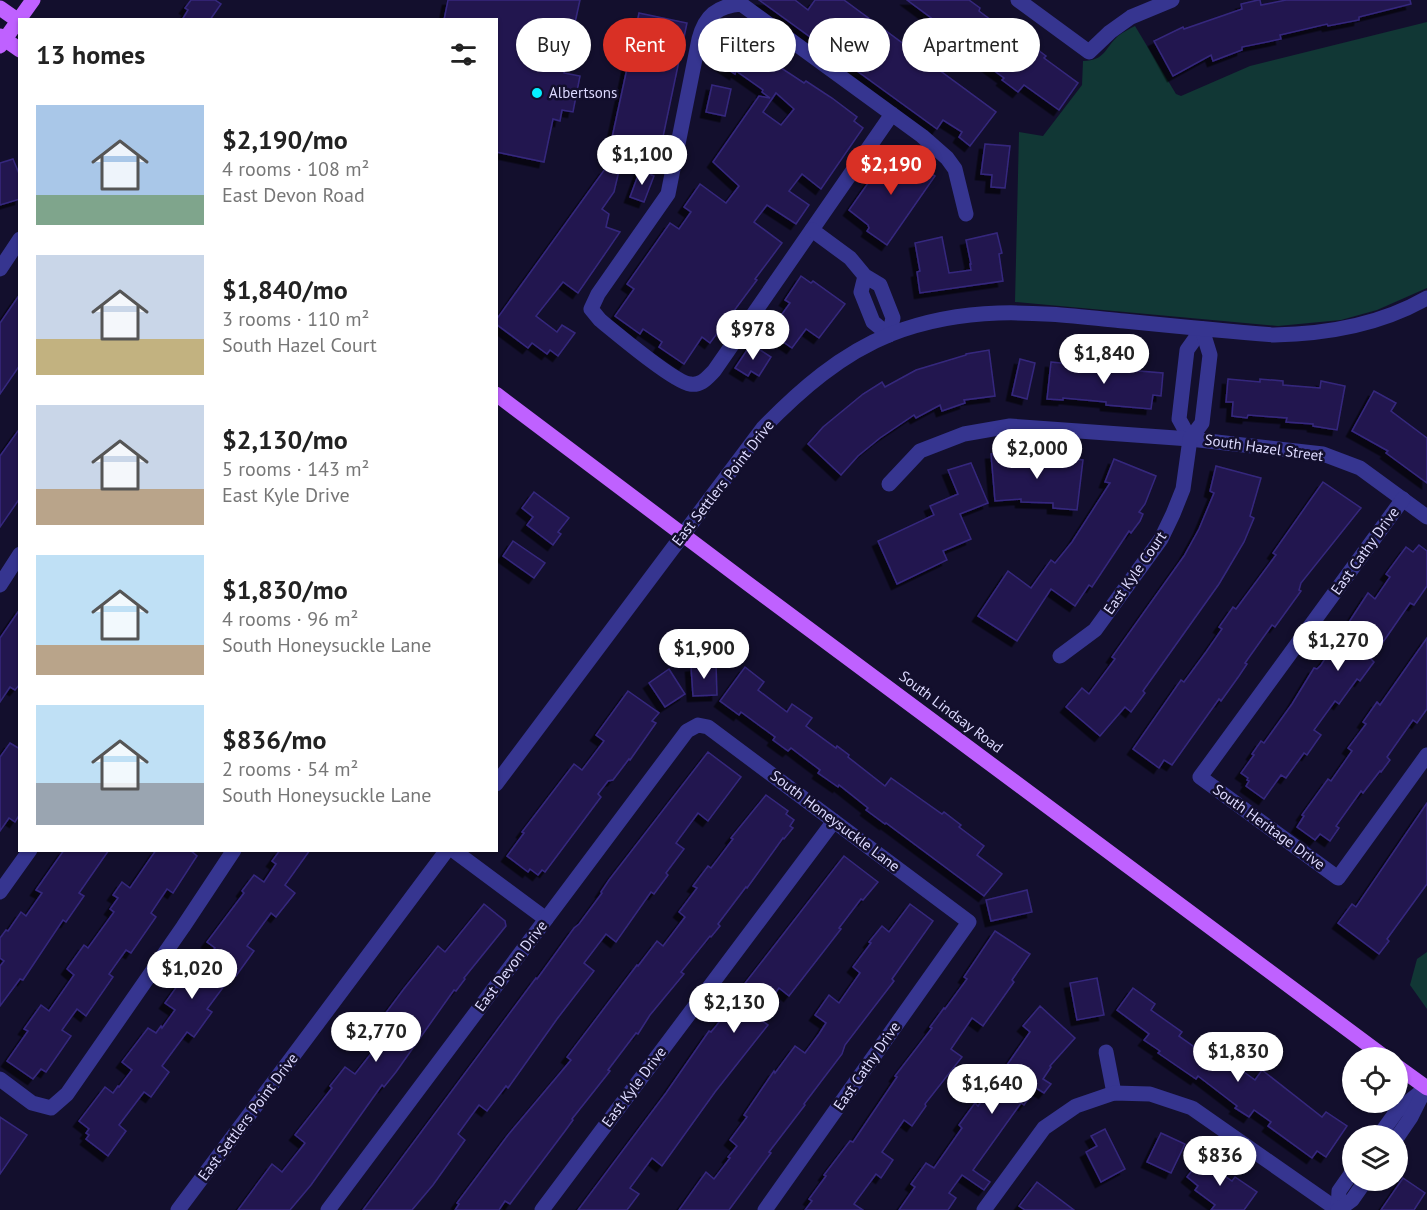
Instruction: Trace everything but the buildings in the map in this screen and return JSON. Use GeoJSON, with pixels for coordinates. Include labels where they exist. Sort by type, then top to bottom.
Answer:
{"type":"FeatureCollection","features":[{"type":"Feature","properties":{"kind":"main road"},"geometry":{"type":"LineString","coordinates":[[22,18],[33,0]]}},
{"type":"Feature","properties":{"kind":"main road"},"geometry":{"type":"LineString","coordinates":[[0,8],[18,21]]}},
{"type":"Feature","properties":{"kind":"main road"},"geometry":{"type":"LineString","coordinates":[[18,23],[2,41],[18,49]]}},
{"type":"Feature","properties":{"kind":"main road","name":"South Lindsay Road"},"geometry":{"type":"LineString","coordinates":[[498,395],[1371,1047]]}},
{"type":"Feature","properties":{"kind":"main road"},"geometry":{"type":"LineString","coordinates":[[1408,1074],[1427,1088]]}},
{"type":"Feature","properties":{"kind":"street"},"geometry":{"type":"LineString","coordinates":[[1018,0],[1089,52],[1110,32],[1131,17],[1172,0]]}},
{"type":"Feature","properties":{"kind":"street"},"geometry":{"type":"LineString","coordinates":[[892,114],[714,371],[704,382],[690,384],[674,377],[600,320],[591,309],[598,294],[668,194],[703,24],[726,6],[741,4],[892,114],[947,158],[955,169],[966,214]]}},
{"type":"Feature","properties":{"kind":"street"},"geometry":{"type":"LineString","coordinates":[[812,230],[850,258],[865,276],[880,285],[893,318],[889,335]]}},
{"type":"Feature","properties":{"kind":"street"},"geometry":{"type":"LineString","coordinates":[[0,269],[18,242]]}},
{"type":"Feature","properties":{"kind":"street","name":"East Settlers Point Drive"},"geometry":{"type":"LineString","coordinates":[[498,781],[763,428],[827,370],[859,350],[889,335],[919,325],[955,316],[994,312],[1037,312],[1274,335],[1331,332],[1389,316],[1427,298]]}},
{"type":"Feature","properties":{"kind":"street","name":"East Kyle Court"},"geometry":{"type":"LineString","coordinates":[[1190,438],[1179,419],[1187,350],[1202,329]]}},
{"type":"Feature","properties":{"kind":"street","name":"East Kyle Court"},"geometry":{"type":"LineString","coordinates":[[1060,656],[1095,630],[1161,539],[1183,489],[1190,438],[1202,423],[1210,355],[1202,329]]}},
{"type":"Feature","properties":{"kind":"street","name":"South Hazel Street"},"geometry":{"type":"LineString","coordinates":[[889,484],[921,451],[964,434],[1010,426],[1190,438],[1323,454],[1359,468],[1427,517]]}},
{"type":"Feature","properties":{"kind":"street","name":"East Cathy Drive"},"geometry":{"type":"LineString","coordinates":[[1200,777],[1403,499]]}},
{"type":"Feature","properties":{"kind":"street"},"geometry":{"type":"LineString","coordinates":[[0,585],[18,557]]}},
{"type":"Feature","properties":{"kind":"street","name":"South Honeysuckle Lane"},"geometry":{"type":"LineString","coordinates":[[698,725],[708,727],[969,922]]}},
{"type":"Feature","properties":{"kind":"street","name":"East Devon Drive"},"geometry":{"type":"LineString","coordinates":[[328,1210],[687,731],[698,725]]}},
{"type":"Feature","properties":{"kind":"street","name":"South Heritage Drive"},"geometry":{"type":"LineString","coordinates":[[1200,777],[1338,878],[1427,755]]}},
{"type":"Feature","properties":{"kind":"street","name":"East Kyle Drive"},"geometry":{"type":"LineString","coordinates":[[542,1210],[834,821]]}},
{"type":"Feature","properties":{"kind":"street"},"geometry":{"type":"LineString","coordinates":[[0,892],[29,852]]}},
{"type":"Feature","properties":{"kind":"street"},"geometry":{"type":"LineString","coordinates":[[0,1079],[32,1104],[51,1108],[67,1094],[233,852]]}},
{"type":"Feature","properties":{"kind":"street","name":"East Settlers Point Drive"},"geometry":{"type":"LineString","coordinates":[[178,1210],[446,852]]}},
{"type":"Feature","properties":{"kind":"street"},"geometry":{"type":"LineString","coordinates":[[456,852],[546,919]]}},
{"type":"Feature","properties":{"kind":"street","name":"East Cathy Drive"},"geometry":{"type":"LineString","coordinates":[[765,1210],[969,922]]}},
{"type":"Feature","properties":{"kind":"street"},"geometry":{"type":"LineString","coordinates":[[1106,1052],[1114,1093]]}},
{"type":"Feature","properties":{"kind":"street"},"geometry":{"type":"LineString","coordinates":[[1387,1125],[1397,1111],[1427,1088]]}},
{"type":"Feature","properties":{"kind":"street"},"geometry":{"type":"LineString","coordinates":[[1406,1125],[1427,1088]]}},
{"type":"Feature","properties":{"kind":"street"},"geometry":{"type":"LineString","coordinates":[[984,1210],[1044,1128],[1076,1106],[1114,1093],[1150,1094],[1192,1108],[1338,1210]]}},
{"type":"Feature","properties":{"kind":"street"},"geometry":{"type":"LineString","coordinates":[[1338,1210],[1339,1191],[1342,1187]]}},
{"type":"Feature","properties":{"kind":"street"},"geometry":{"type":"LineString","coordinates":[[1338,1210],[1352,1200],[1358,1191]]}},
{"type":"Feature","properties":{"kind":"green space"},"geometry":{"type":"Polygon","coordinates":[[[1427,22],[1427,288],[1377,310],[1341,320],[1278,326],[1015,302],[1019,132],[1043,136],[1082,85],[1083,61],[1100,56],[1122,33],[1135,26],[1176,94],[1181,96],[1250,66],[1427,22]]]}},
{"type":"Feature","properties":{"kind":"green space"},"geometry":{"type":"Polygon","coordinates":[[[1427,952],[1427,1009],[1410,985],[1417,959],[1427,952]]]}},
{"type":"Feature","properties":{"kind":"place","name":"Albertsons"},"geometry":{"type":"Point","coordinates":[537,93]}}]}
